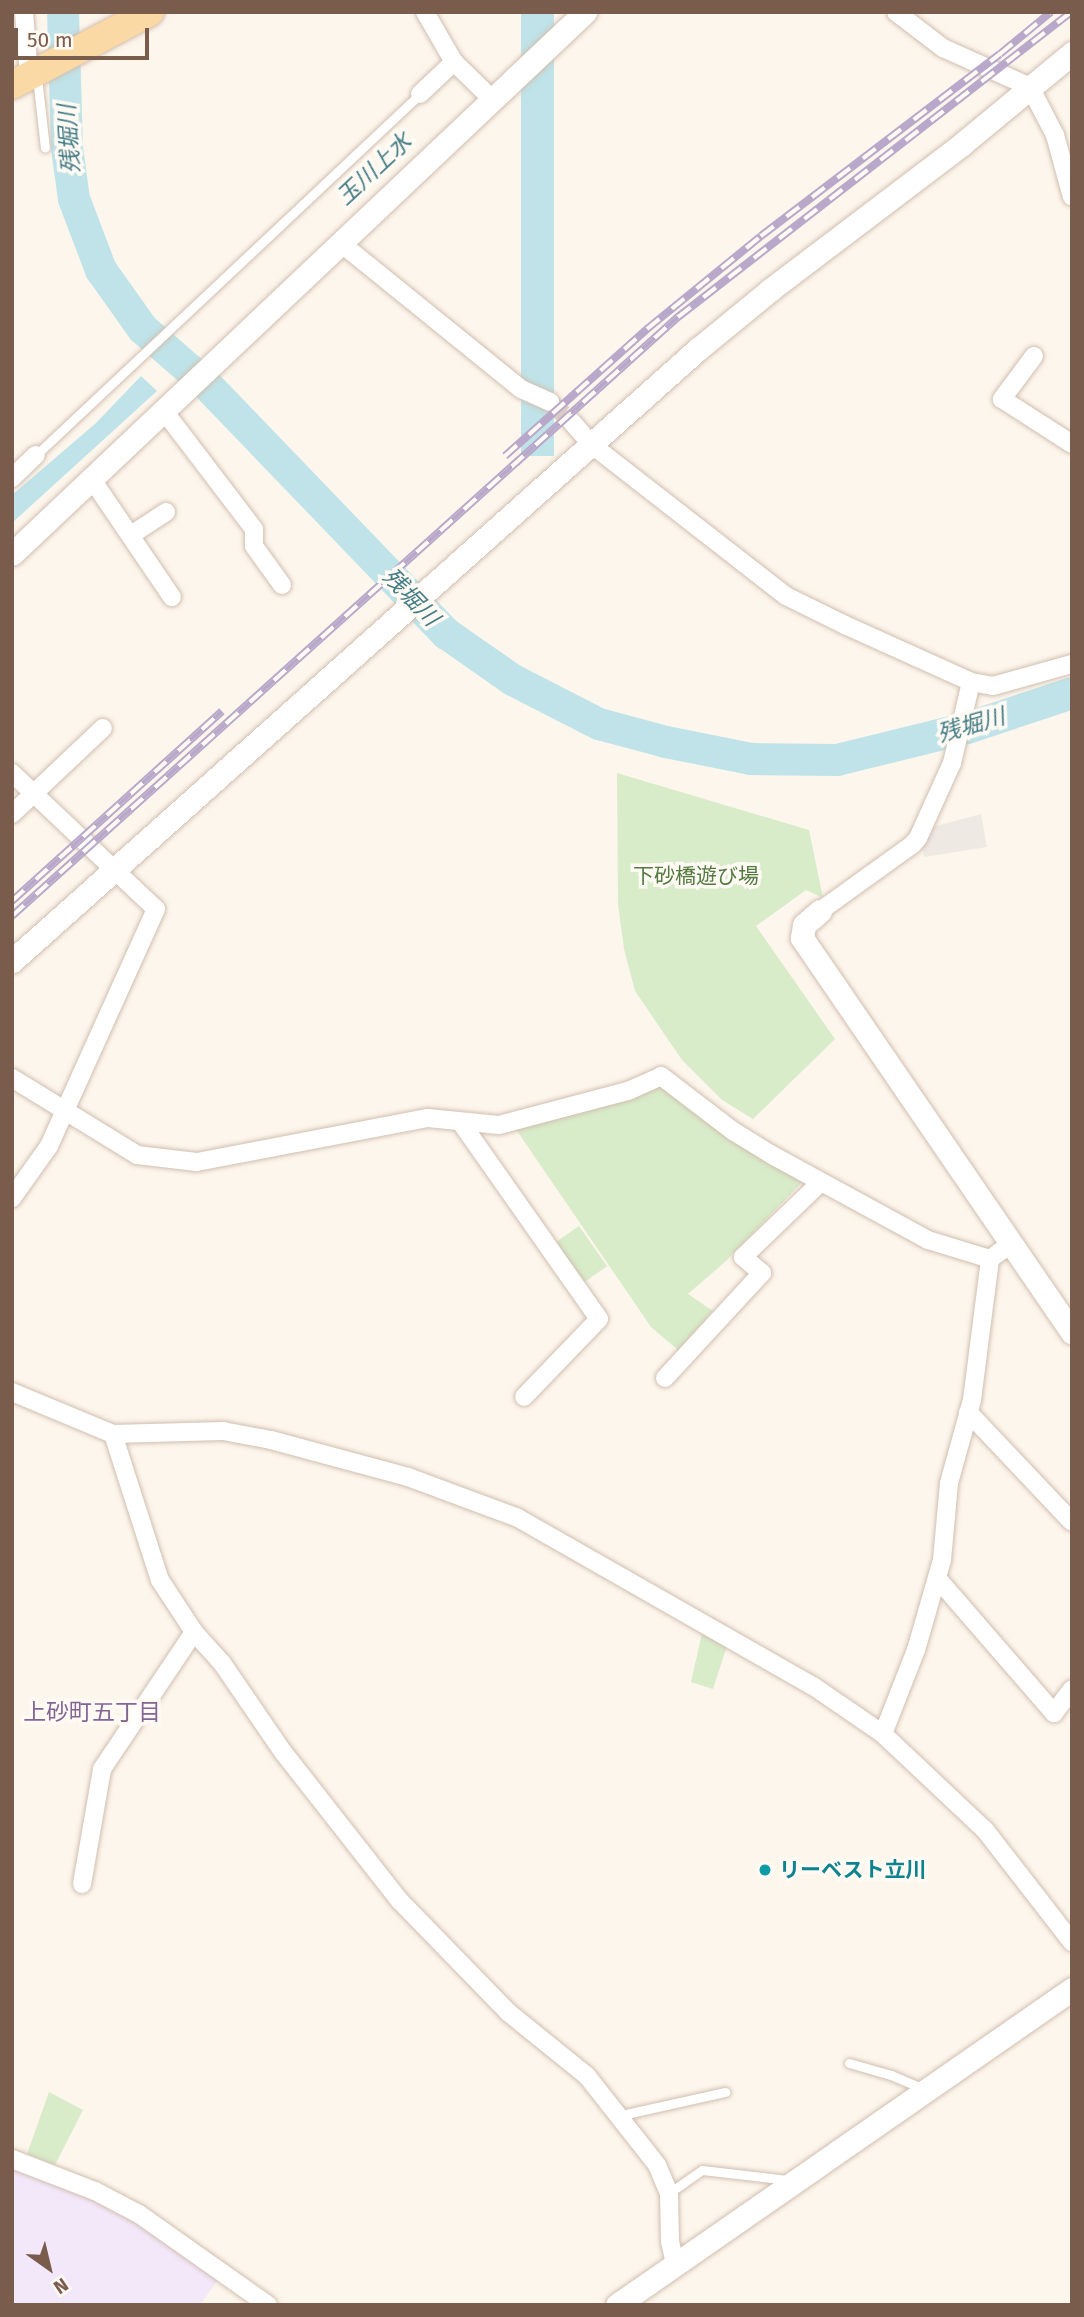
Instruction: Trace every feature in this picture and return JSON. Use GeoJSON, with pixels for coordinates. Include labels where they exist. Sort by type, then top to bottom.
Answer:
{"type":"FeatureCollection","features":[{"type":"Feature","properties":{"kind":"main road"},"geometry":{"type":"LineString","coordinates":[[30,75],[150,12]]}},
{"type":"Feature","properties":{"kind":"street"},"geometry":{"type":"LineString","coordinates":[[24,12],[30,75]]}},
{"type":"Feature","properties":{"kind":"street"},"geometry":{"type":"LineString","coordinates":[[425,12],[457,65],[485,93]]}},
{"type":"Feature","properties":{"kind":"street"},"geometry":{"type":"LineString","coordinates":[[12,554],[342,244],[485,93],[585,12]]}},
{"type":"Feature","properties":{"kind":"street"},"geometry":{"type":"LineString","coordinates":[[895,12],[943,48],[1030,87],[1055,135],[1072,197]]}},
{"type":"Feature","properties":{"kind":"street"},"geometry":{"type":"LineString","coordinates":[[12,961],[698,349],[770,290],[962,144],[1072,53]]}},
{"type":"Feature","properties":{"kind":"street"},"geometry":{"type":"LineString","coordinates":[[420,94],[457,65]]}},
{"type":"Feature","properties":{"kind":"street"},"geometry":{"type":"LineString","coordinates":[[342,244],[521,389],[550,402]]}},
{"type":"Feature","properties":{"kind":"street"},"geometry":{"type":"LineString","coordinates":[[1034,356],[1002,399],[1072,444]]}},
{"type":"Feature","properties":{"kind":"street"},"geometry":{"type":"LineString","coordinates":[[171,404],[254,529],[254,546],[282,585]]}},
{"type":"Feature","properties":{"kind":"street"},"geometry":{"type":"LineString","coordinates":[[571,421],[592,445],[786,596],[971,682],[993,686],[1072,664]]}},
{"type":"Feature","properties":{"kind":"street"},"geometry":{"type":"LineString","coordinates":[[13,476],[36,455]]}},
{"type":"Feature","properties":{"kind":"street"},"geometry":{"type":"LineString","coordinates":[[91,478],[172,597]]}},
{"type":"Feature","properties":{"kind":"street"},"geometry":{"type":"LineString","coordinates":[[131,535],[166,512]]}},
{"type":"Feature","properties":{"kind":"street"},"geometry":{"type":"LineString","coordinates":[[971,682],[955,754],[912,845],[803,925],[802,938],[1072,1333]]}},
{"type":"Feature","properties":{"kind":"street"},"geometry":{"type":"LineString","coordinates":[[12,814],[103,729]]}},
{"type":"Feature","properties":{"kind":"street"},"geometry":{"type":"LineString","coordinates":[[12,772],[156,909],[43,1156],[12,1198]]}},
{"type":"Feature","properties":{"kind":"street"},"geometry":{"type":"LineString","coordinates":[[12,1078],[137,1156],[197,1162],[428,1118],[462,1124],[499,1125],[628,1091],[661,1076],[733,1131],[821,1182],[928,1240],[990,1259]]}},
{"type":"Feature","properties":{"kind":"street"},"geometry":{"type":"LineString","coordinates":[[462,1124],[599,1319],[524,1397]]}},
{"type":"Feature","properties":{"kind":"street"},"geometry":{"type":"LineString","coordinates":[[665,1378],[762,1273],[743,1258],[821,1182]]}},
{"type":"Feature","properties":{"kind":"street"},"geometry":{"type":"LineString","coordinates":[[883,1734],[916,1650],[942,1560],[949,1483],[968,1412],[990,1259],[1011,1244]]}},
{"type":"Feature","properties":{"kind":"street"},"geometry":{"type":"LineString","coordinates":[[12,1392],[113,1434],[223,1431],[271,1440],[408,1477],[518,1518],[801,1679],[883,1734],[985,1830],[1072,1942]]}},
{"type":"Feature","properties":{"kind":"street"},"geometry":{"type":"LineString","coordinates":[[968,1412],[1072,1522]]}},
{"type":"Feature","properties":{"kind":"street"},"geometry":{"type":"LineString","coordinates":[[113,1434],[160,1580],[194,1632],[222,1663],[283,1752],[400,1901],[509,2013],[587,2077],[657,2165],[669,2193],[670,2241],[675,2264]]}},
{"type":"Feature","properties":{"kind":"street"},"geometry":{"type":"LineString","coordinates":[[937,1578],[1054,1713],[1072,1689]]}},
{"type":"Feature","properties":{"kind":"street"},"geometry":{"type":"LineString","coordinates":[[82,1884],[102,1769],[194,1632]]}},
{"type":"Feature","properties":{"kind":"street"},"geometry":{"type":"LineString","coordinates":[[617,2305],[1072,1989]]}},
{"type":"Feature","properties":{"kind":"street"},"geometry":{"type":"LineString","coordinates":[[12,2159],[76,2183],[139,2214],[196,2250],[268,2305]]}},
{"type":"Feature","properties":{"kind":"lane"},"geometry":{"type":"LineString","coordinates":[[30,75],[45,148]]}},
{"type":"Feature","properties":{"kind":"lane"},"geometry":{"type":"LineString","coordinates":[[36,455],[420,94]]}},
{"type":"Feature","properties":{"kind":"lane"},"geometry":{"type":"LineString","coordinates":[[849,2063],[891,2075],[926,2090]]}},
{"type":"Feature","properties":{"kind":"lane"},"geometry":{"type":"LineString","coordinates":[[617,2116],[725,2092]]}},
{"type":"Feature","properties":{"kind":"lane"},"geometry":{"type":"LineString","coordinates":[[669,2193],[702,2170],[794,2181]]}},
{"type":"Feature","properties":{"kind":"shaded area"},"geometry":{"type":"Polygon","coordinates":[[[981,814],[987,847],[924,857],[922,843],[932,827],[981,814]]]}},
{"type":"Feature","properties":{"kind":"shaded area"},"geometry":{"type":"Polygon","coordinates":[[[12,2166],[124,2214],[220,2277],[200,2305],[12,2305],[12,2166]]]}},
{"type":"Feature","properties":{"kind":"green space","name":"下砂橋遊び場"},"geometry":{"type":"Polygon","coordinates":[[[617,773],[809,830],[823,898],[806,890],[756,926],[835,1039],[753,1119],[722,1100],[682,1060],[635,991],[624,949],[618,904],[617,773]]]}},
{"type":"Feature","properties":{"kind":"green space"},"geometry":{"type":"Polygon","coordinates":[[[658,1080],[808,1176],[726,1261],[688,1294],[713,1311],[678,1350],[651,1327],[513,1125],[658,1080]]]}},
{"type":"Feature","properties":{"kind":"green space"},"geometry":{"type":"Polygon","coordinates":[[[579,1226],[607,1266],[581,1284],[553,1244],[579,1226]]]}},
{"type":"Feature","properties":{"kind":"green space"},"geometry":{"type":"Polygon","coordinates":[[[703,1629],[728,1643],[713,1689],[691,1682],[703,1629]]]}},
{"type":"Feature","properties":{"kind":"green space"},"geometry":{"type":"Polygon","coordinates":[[[49,2092],[83,2110],[55,2165],[27,2154],[49,2092]]]}},
{"type":"Feature","properties":{"kind":"water"},"geometry":{"type":"Polygon","coordinates":[[[521,12],[554,12],[554,456],[521,456],[521,12]]]}},
{"type":"Feature","properties":{"kind":"water"},"geometry":{"type":"Polygon","coordinates":[[[141,376],[157,391],[12,523],[12,495],[96,423],[141,376]]]}},
{"type":"Feature","properties":{"kind":"waterway","name":"残堀川"},"geometry":{"type":"LineString","coordinates":[[63,12],[67,148],[74,199],[101,270],[143,329],[207,385],[447,634],[513,680],[599,724],[666,742],[751,759],[837,760],[967,728],[1072,693]]}},
{"type":"Feature","properties":{"kind":"tunnel"},"geometry":{"type":"LineString","coordinates":[[550,402],[571,421]]}},
{"type":"Feature","properties":{"kind":"railway"},"geometry":{"type":"LineString","coordinates":[[505,456],[647,329],[761,236],[1051,12]]}},
{"type":"Feature","properties":{"kind":"railway"},"geometry":{"type":"LineString","coordinates":[[12,916],[678,317],[1071,12]]}},
{"type":"Feature","properties":{"kind":"railway"},"geometry":{"type":"LineString","coordinates":[[12,901],[222,711]]}},
{"type":"Feature","properties":{"kind":"place","name":"リーベスト立川"},"geometry":{"type":"Point","coordinates":[765,1870]}},
{"type":"Feature","properties":{"kind":"district","name":"上砂町五丁目"},"geometry":{"type":"Point","coordinates":[92,1712]}},
{"type":"Feature","properties":{"kind":"water label","name":"玉川上水"},"geometry":{"type":"Point","coordinates":[374,169]}}]}
